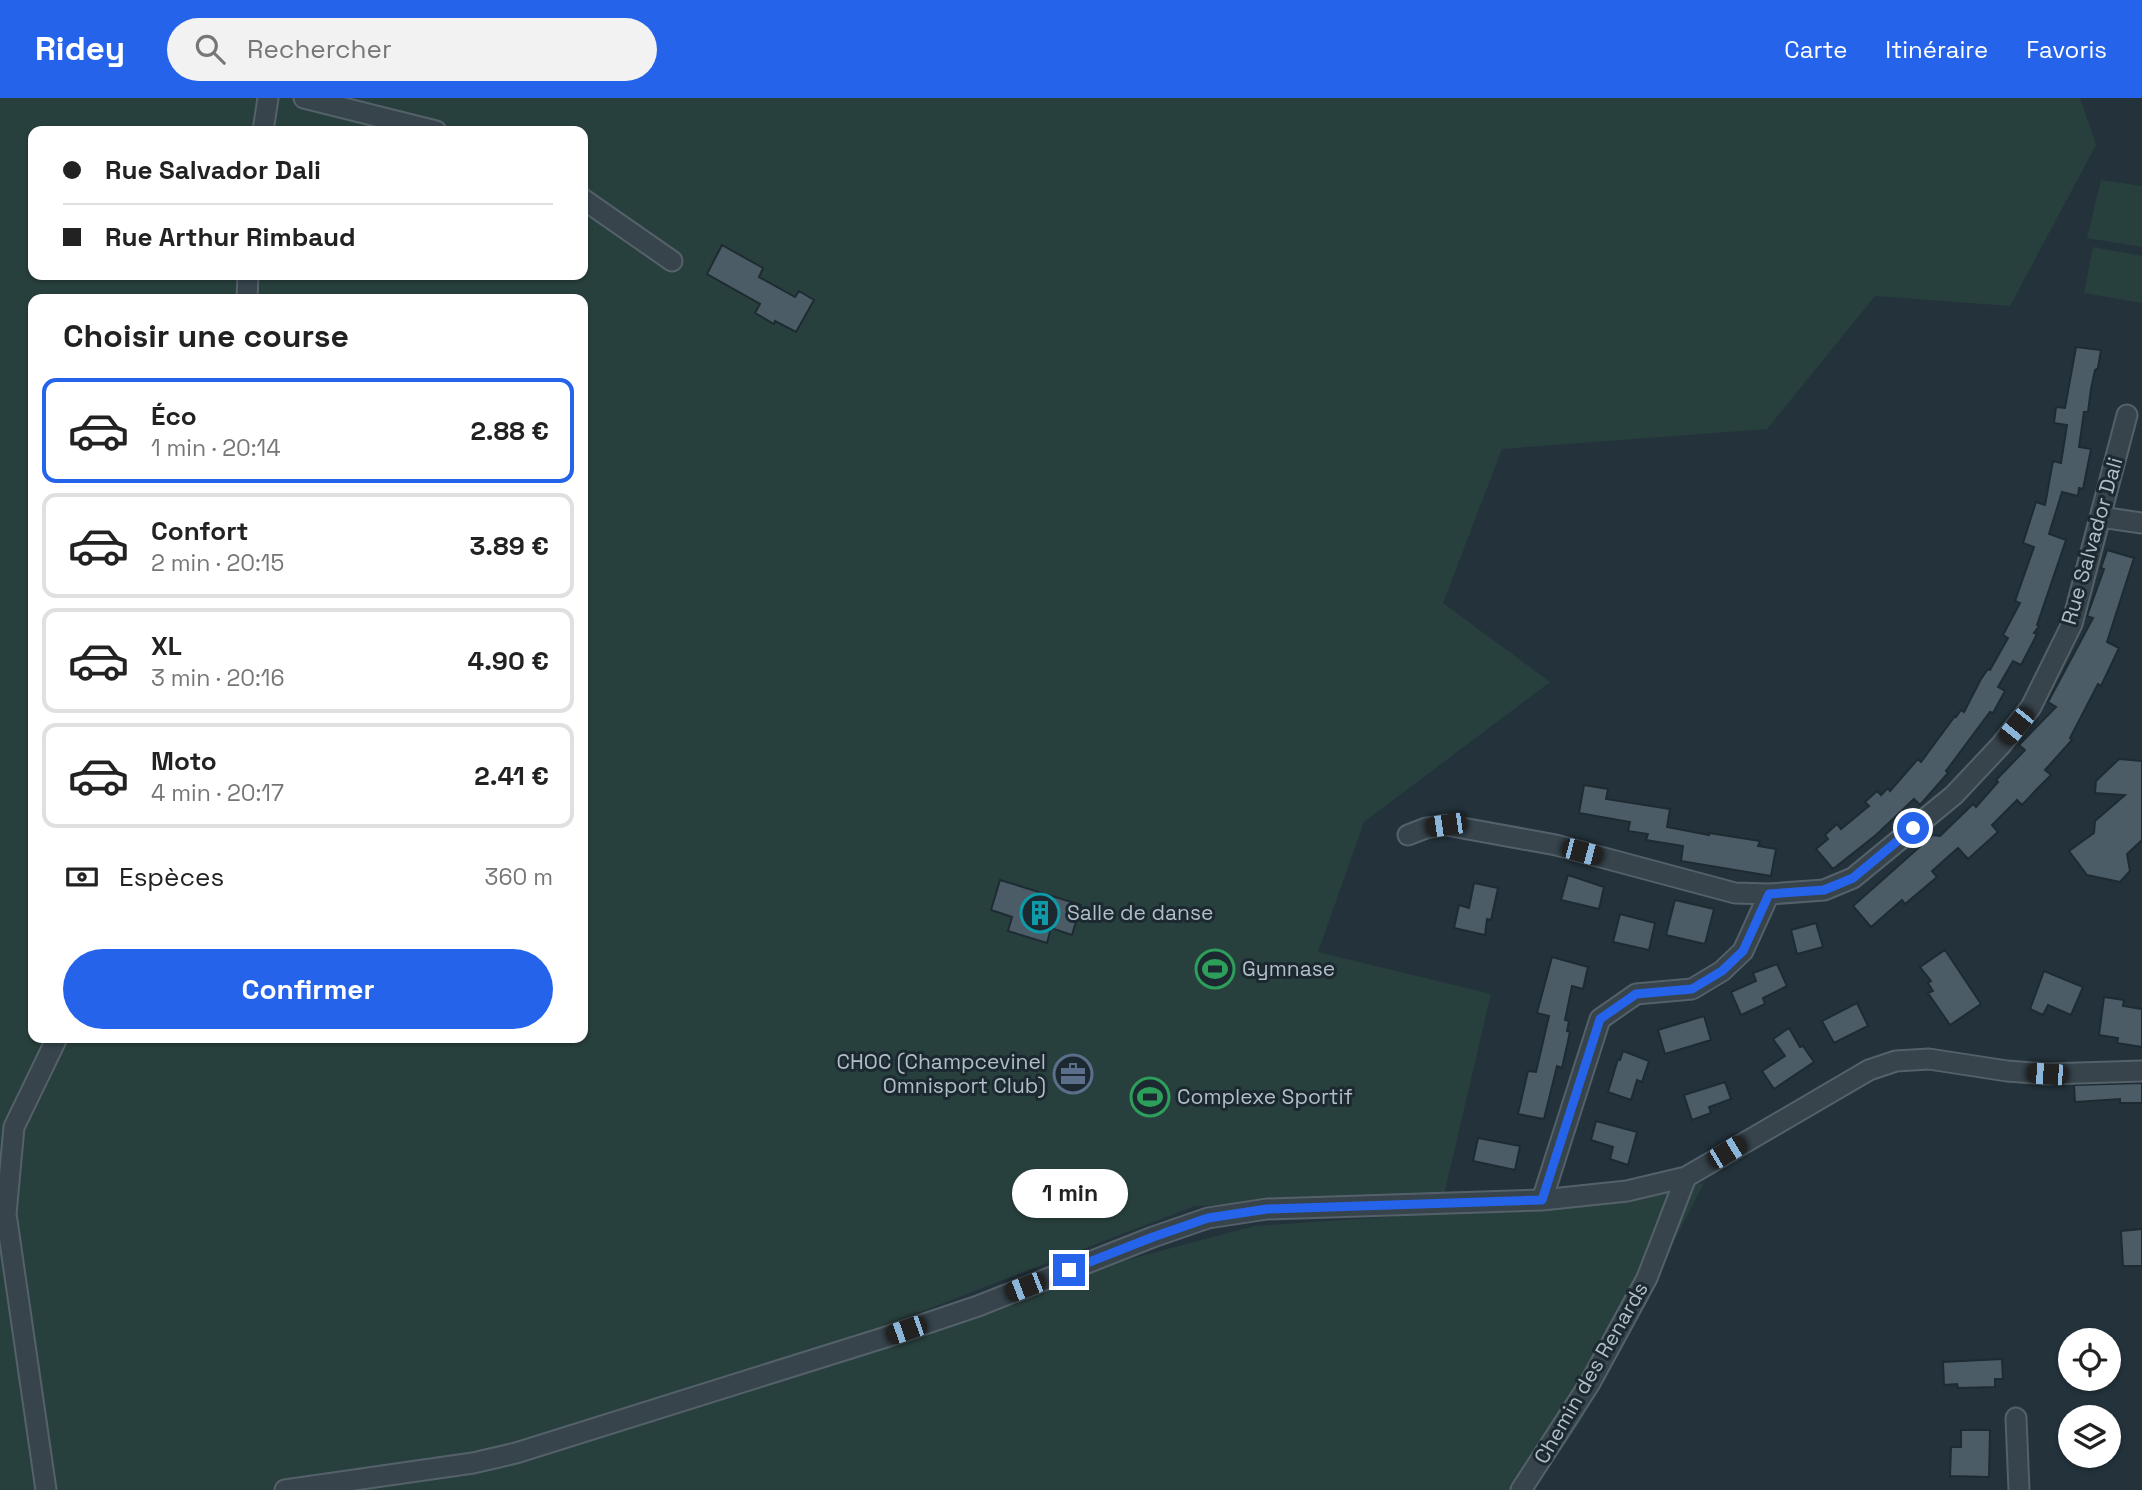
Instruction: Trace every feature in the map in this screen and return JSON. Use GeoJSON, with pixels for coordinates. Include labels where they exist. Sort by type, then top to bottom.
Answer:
{"type":"FeatureCollection","features":[{"type":"Feature","properties":{"kind":"street"},"geometry":{"type":"LineString","coordinates":[[264,126],[268,98]]}},
{"type":"Feature","properties":{"kind":"street"},"geometry":{"type":"LineString","coordinates":[[304,98],[416,126]]}},
{"type":"Feature","properties":{"kind":"street"},"geometry":{"type":"LineString","coordinates":[[588,202],[672,261]]}},
{"type":"Feature","properties":{"kind":"street","name":"Rue Salvador Dali"},"geometry":{"type":"LineString","coordinates":[[1408,835],[1426,828],[1446,825],[1556,845],[1735,893],[1769,894],[1824,890],[1853,878],[1954,795],[2001,745],[2031,707],[2071,624],[2127,415]]}},
{"type":"Feature","properties":{"kind":"street"},"geometry":{"type":"LineString","coordinates":[[2101,517],[2142,523]]}},
{"type":"Feature","properties":{"kind":"street"},"geometry":{"type":"LineString","coordinates":[[1542,1200],[1600,1019],[1636,994],[1692,989],[1722,971],[1743,951],[1769,894]]}},
{"type":"Feature","properties":{"kind":"street"},"geometry":{"type":"LineString","coordinates":[[46,1490],[6,1258],[6,1214],[14,1127],[55,1043]]}},
{"type":"Feature","properties":{"kind":"street"},"geometry":{"type":"LineString","coordinates":[[285,1490],[473,1463],[516,1453],[978,1306],[1208,1218],[1267,1209],[1542,1200],[1627,1191],[1686,1177],[1869,1070],[1896,1061],[1929,1059],[2047,1074],[2142,1071]]}},
{"type":"Feature","properties":{"kind":"street","name":"Chemin des Renards"},"geometry":{"type":"LineString","coordinates":[[1521,1490],[1590,1383],[1647,1278],[1686,1177]]}},
{"type":"Feature","properties":{"kind":"street"},"geometry":{"type":"LineString","coordinates":[[2016,1418],[2019,1490]]}},
{"type":"Feature","properties":{"kind":"green space"},"geometry":{"type":"Polygon","coordinates":[[[0,98],[2080,98],[2096,145],[2010,306],[1875,296],[1767,429],[1502,449],[1443,603],[1550,682],[1364,822],[1318,952],[1491,994],[1443,1199],[1195,1206],[897,1321],[1254,1226],[1630,1200],[1704,1183],[1581,1421],[1534,1490],[0,1490],[0,98]]]}},
{"type":"Feature","properties":{"kind":"green space"},"geometry":{"type":"Polygon","coordinates":[[[2101,180],[2142,186],[2142,247],[2087,238],[2101,180]]]}},
{"type":"Feature","properties":{"kind":"green space"},"geometry":{"type":"Polygon","coordinates":[[[2093,247],[2142,256],[2142,303],[2084,293],[2093,247]]]}},
{"type":"Feature","properties":{"kind":"building"},"geometry":{"type":"Polygon","coordinates":[[[722,245],[763,268],[759,277],[795,297],[799,291],[814,300],[796,332],[755,313],[760,304],[707,274],[722,245]]]}},
{"type":"Feature","properties":{"kind":"building"},"geometry":{"type":"Polygon","coordinates":[[[2076,347],[2101,350],[2088,412],[2084,412],[2079,447],[2091,449],[2083,489],[2079,488],[2078,496],[2062,492],[2049,534],[2066,540],[2037,625],[2039,626],[2034,633],[2037,634],[2021,665],[2013,661],[1998,687],[2005,691],[1993,713],[1990,712],[1946,771],[1948,773],[1920,805],[1914,799],[1876,835],[1833,869],[1816,849],[1828,839],[1825,835],[1837,824],[1841,829],[1869,806],[1865,802],[1877,791],[1881,795],[1888,788],[1890,791],[1918,759],[1921,762],[1955,716],[1961,710],[1964,712],[1981,679],[1988,669],[1990,670],[2008,638],[2003,635],[2020,603],[2015,601],[2034,547],[2023,543],[2036,502],[2045,505],[2053,461],[2061,463],[2067,425],[2054,423],[2056,407],[2065,408],[2076,347]]]}},
{"type":"Feature","properties":{"kind":"building"},"geometry":{"type":"Polygon","coordinates":[[[2107,550],[2134,558],[2107,642],[2119,648],[2101,686],[2098,684],[2070,738],[2072,740],[2045,770],[2051,775],[2022,805],[2017,800],[1992,825],[1998,832],[1968,859],[1958,848],[1932,871],[1937,877],[1905,904],[1902,900],[1871,927],[1853,906],[1933,835],[1940,836],[1973,804],[1976,807],[1998,782],[1996,780],[2025,750],[2019,745],[2056,707],[2048,702],[2093,618],[2087,616],[2104,569],[2101,568],[2107,550]]]}},
{"type":"Feature","properties":{"kind":"building"},"geometry":{"type":"Polygon","coordinates":[[[2119,759],[2142,761],[2142,840],[2127,854],[2130,871],[2120,882],[2087,875],[2069,851],[2094,833],[2095,821],[2125,795],[2095,793],[2096,781],[2119,759]]]}},
{"type":"Feature","properties":{"kind":"building"},"geometry":{"type":"Polygon","coordinates":[[[1584,785],[1608,789],[1606,799],[1670,809],[1667,827],[1760,841],[1758,846],[1776,849],[1771,876],[1681,861],[1683,846],[1646,840],[1648,834],[1628,831],[1630,822],[1579,813],[1584,785]]]}},
{"type":"Feature","properties":{"kind":"building"},"geometry":{"type":"Polygon","coordinates":[[[1568,875],[1604,887],[1599,909],[1561,900],[1568,875]]]}},
{"type":"Feature","properties":{"kind":"building","name":"Salle de danse"},"geometry":{"type":"Polygon","coordinates":[[[1000,880],[1081,905],[1072,935],[1051,928],[1047,943],[1008,931],[1012,917],[991,910],[1000,880]]]}},
{"type":"Feature","properties":{"kind":"building"},"geometry":{"type":"Polygon","coordinates":[[[1474,883],[1498,888],[1491,920],[1487,919],[1485,935],[1454,928],[1459,905],[1469,908],[1474,883]]]}},
{"type":"Feature","properties":{"kind":"building"},"geometry":{"type":"Polygon","coordinates":[[[1675,900],[1714,909],[1705,944],[1666,935],[1675,900]]]}},
{"type":"Feature","properties":{"kind":"building"},"geometry":{"type":"Polygon","coordinates":[[[1620,914],[1655,923],[1649,950],[1613,942],[1620,914]]]}},
{"type":"Feature","properties":{"kind":"building"},"geometry":{"type":"Polygon","coordinates":[[[1816,923],[1823,947],[1797,954],[1791,930],[1816,923]]]}},
{"type":"Feature","properties":{"kind":"building"},"geometry":{"type":"Polygon","coordinates":[[[1945,950],[1981,1004],[1950,1025],[1928,993],[1933,991],[1928,983],[1931,981],[1920,967],[1945,950]]]}},
{"type":"Feature","properties":{"kind":"building"},"geometry":{"type":"Polygon","coordinates":[[[1552,957],[1588,967],[1583,989],[1572,986],[1565,1020],[1569,1021],[1567,1031],[1570,1032],[1562,1068],[1557,1066],[1544,1119],[1518,1114],[1528,1071],[1536,1072],[1549,1016],[1537,1013],[1552,957]]]}},
{"type":"Feature","properties":{"kind":"building"},"geometry":{"type":"Polygon","coordinates":[[[1777,964],[1787,986],[1763,998],[1765,1004],[1741,1015],[1731,992],[1756,981],[1753,973],[1777,964]]]}},
{"type":"Feature","properties":{"kind":"building"},"geometry":{"type":"Polygon","coordinates":[[[2044,971],[2083,987],[2071,1015],[2048,1005],[2043,1015],[2030,1009],[2044,971]]]}},
{"type":"Feature","properties":{"kind":"building"},"geometry":{"type":"Polygon","coordinates":[[[2104,997],[2124,1000],[2123,1006],[2142,1009],[2142,1047],[2117,1043],[2118,1038],[2099,1035],[2104,997]]]}},
{"type":"Feature","properties":{"kind":"building"},"geometry":{"type":"Polygon","coordinates":[[[1857,1003],[1868,1026],[1834,1043],[1822,1021],[1857,1003]]]}},
{"type":"Feature","properties":{"kind":"building"},"geometry":{"type":"Polygon","coordinates":[[[1704,1016],[1711,1040],[1665,1054],[1658,1030],[1704,1016]]]}},
{"type":"Feature","properties":{"kind":"building"},"geometry":{"type":"Polygon","coordinates":[[[1789,1028],[1800,1047],[1803,1046],[1814,1062],[1774,1089],[1762,1071],[1785,1056],[1773,1039],[1789,1028]]]}},
{"type":"Feature","properties":{"kind":"building"},"geometry":{"type":"Polygon","coordinates":[[[1623,1051],[1649,1061],[1642,1082],[1637,1080],[1631,1100],[1608,1092],[1623,1051]]]}},
{"type":"Feature","properties":{"kind":"building"},"geometry":{"type":"Polygon","coordinates":[[[1725,1082],[1731,1099],[1709,1107],[1711,1113],[1692,1120],[1684,1095],[1725,1082]]]}},
{"type":"Feature","properties":{"kind":"building"},"geometry":{"type":"Polygon","coordinates":[[[2142,1083],[2142,1103],[2120,1103],[2120,1099],[2075,1102],[2074,1085],[2142,1083]]]}},
{"type":"Feature","properties":{"kind":"building"},"geometry":{"type":"Polygon","coordinates":[[[1596,1121],[1637,1132],[1628,1165],[1610,1159],[1613,1147],[1591,1140],[1596,1121]]]}},
{"type":"Feature","properties":{"kind":"building"},"geometry":{"type":"Polygon","coordinates":[[[1478,1138],[1520,1146],[1515,1170],[1473,1161],[1478,1138]]]}},
{"type":"Feature","properties":{"kind":"building"},"geometry":{"type":"Polygon","coordinates":[[[2142,1229],[2142,1266],[2123,1266],[2121,1231],[2142,1229]]]}},
{"type":"Feature","properties":{"kind":"building"},"geometry":{"type":"Polygon","coordinates":[[[2002,1359],[2003,1379],[1995,1379],[1995,1387],[1958,1388],[1957,1384],[1944,1385],[1943,1362],[2002,1359]]]}},
{"type":"Feature","properties":{"kind":"building"},"geometry":{"type":"Polygon","coordinates":[[[1961,1430],[1990,1430],[1989,1477],[1950,1476],[1951,1447],[1961,1447],[1961,1430]]]}},
{"type":"Feature","properties":{"kind":"place","name":"Salle de danse"},"geometry":{"type":"Point","coordinates":[1040,913]}},
{"type":"Feature","properties":{"kind":"place","name":"Gymnase"},"geometry":{"type":"Point","coordinates":[1215,969]}},
{"type":"Feature","properties":{"kind":"place","name":"CHOC (Champcevinel Omnisport Club)"},"geometry":{"type":"Point","coordinates":[1073,1074]}},
{"type":"Feature","properties":{"kind":"place","name":"Complexe Sportif"},"geometry":{"type":"Point","coordinates":[1150,1097]}},
{"type":"Feature","properties":{"kind":"route"},"geometry":{"type":"LineString","coordinates":[[1069,1270],[1208,1218],[1267,1209],[1542,1200],[1600,1019],[1636,994],[1692,989],[1722,971],[1743,951],[1769,894],[1824,890],[1853,878],[1913,828]]}}]}
